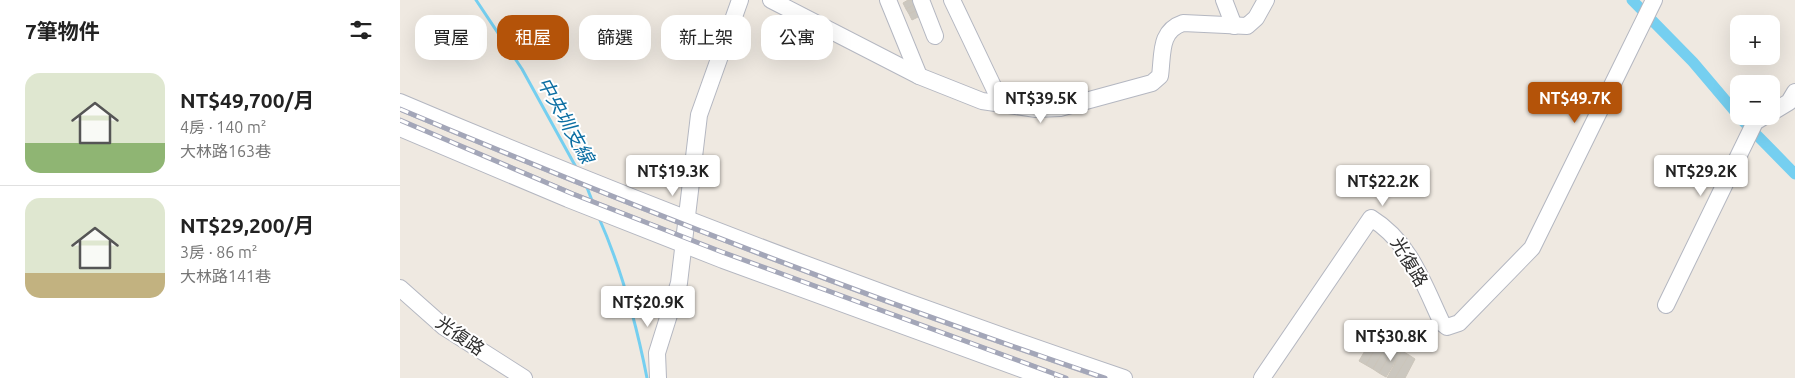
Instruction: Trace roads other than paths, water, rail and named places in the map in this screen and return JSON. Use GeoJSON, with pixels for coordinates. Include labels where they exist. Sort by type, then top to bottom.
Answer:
{"type":"FeatureCollection","features":[{"type":"Feature","properties":{"kind":"street"},"geometry":{"type":"LineString","coordinates":[[658,378],[657,352],[679,283],[699,115],[740,0]]}},
{"type":"Feature","properties":{"kind":"street"},"geometry":{"type":"LineString","coordinates":[[771,0],[919,76],[982,101],[1036,109],[1060,108],[1152,83],[1160,76],[1165,35],[1174,26],[1183,23],[1247,26],[1256,18],[1266,0]]}},
{"type":"Feature","properties":{"kind":"street"},"geometry":{"type":"LineString","coordinates":[[888,0],[919,76]]}},
{"type":"Feature","properties":{"kind":"street"},"geometry":{"type":"LineString","coordinates":[[921,0],[935,36]]}},
{"type":"Feature","properties":{"kind":"street"},"geometry":{"type":"LineString","coordinates":[[952,0],[1002,105]]}},
{"type":"Feature","properties":{"kind":"street"},"geometry":{"type":"LineString","coordinates":[[1224,0],[1234,26]]}},
{"type":"Feature","properties":{"kind":"street","name":"光復路"},"geometry":{"type":"LineString","coordinates":[[1262,378],[1371,218],[1388,228],[1402,244],[1442,323],[1446,327],[1459,323],[1532,248],[1652,4]]}},
{"type":"Feature","properties":{"kind":"street"},"geometry":{"type":"LineString","coordinates":[[1780,108],[1789,102],[1795,92]]}},
{"type":"Feature","properties":{"kind":"street"},"geometry":{"type":"LineString","coordinates":[[400,102],[686,220],[951,319],[1124,378]]}},
{"type":"Feature","properties":{"kind":"street"},"geometry":{"type":"LineString","coordinates":[[1666,305],[1754,125]]}},
{"type":"Feature","properties":{"kind":"street"},"geometry":{"type":"LineString","coordinates":[[400,128],[596,210],[1046,378]]}},
{"type":"Feature","properties":{"kind":"street"},"geometry":{"type":"LineString","coordinates":[[474,159],[482,136]]}},
{"type":"Feature","properties":{"kind":"street","name":"光復路"},"geometry":{"type":"LineString","coordinates":[[400,288],[444,327],[524,378]]}},
{"type":"Feature","properties":{"kind":"waterway","name":"中央圳支線"},"geometry":{"type":"LineString","coordinates":[[476,0],[522,69],[577,169]]}},
{"type":"Feature","properties":{"kind":"waterway"},"geometry":{"type":"LineString","coordinates":[[1632,0],[1693,62],[1743,121],[1795,174]]}},
{"type":"Feature","properties":{"kind":"waterway","name":"中央圳支線"},"geometry":{"type":"LineString","coordinates":[[586,185],[593,203]]}},
{"type":"Feature","properties":{"kind":"waterway","name":"中央圳支線"},"geometry":{"type":"LineString","coordinates":[[599,218],[628,296],[647,378]]}},
{"type":"Feature","properties":{"kind":"railway"},"geometry":{"type":"LineString","coordinates":[[400,109],[574,181],[750,250],[927,316],[1105,378]]}},
{"type":"Feature","properties":{"kind":"railway"},"geometry":{"type":"LineString","coordinates":[[400,120],[573,194],[722,252],[1066,378]]}}]}
